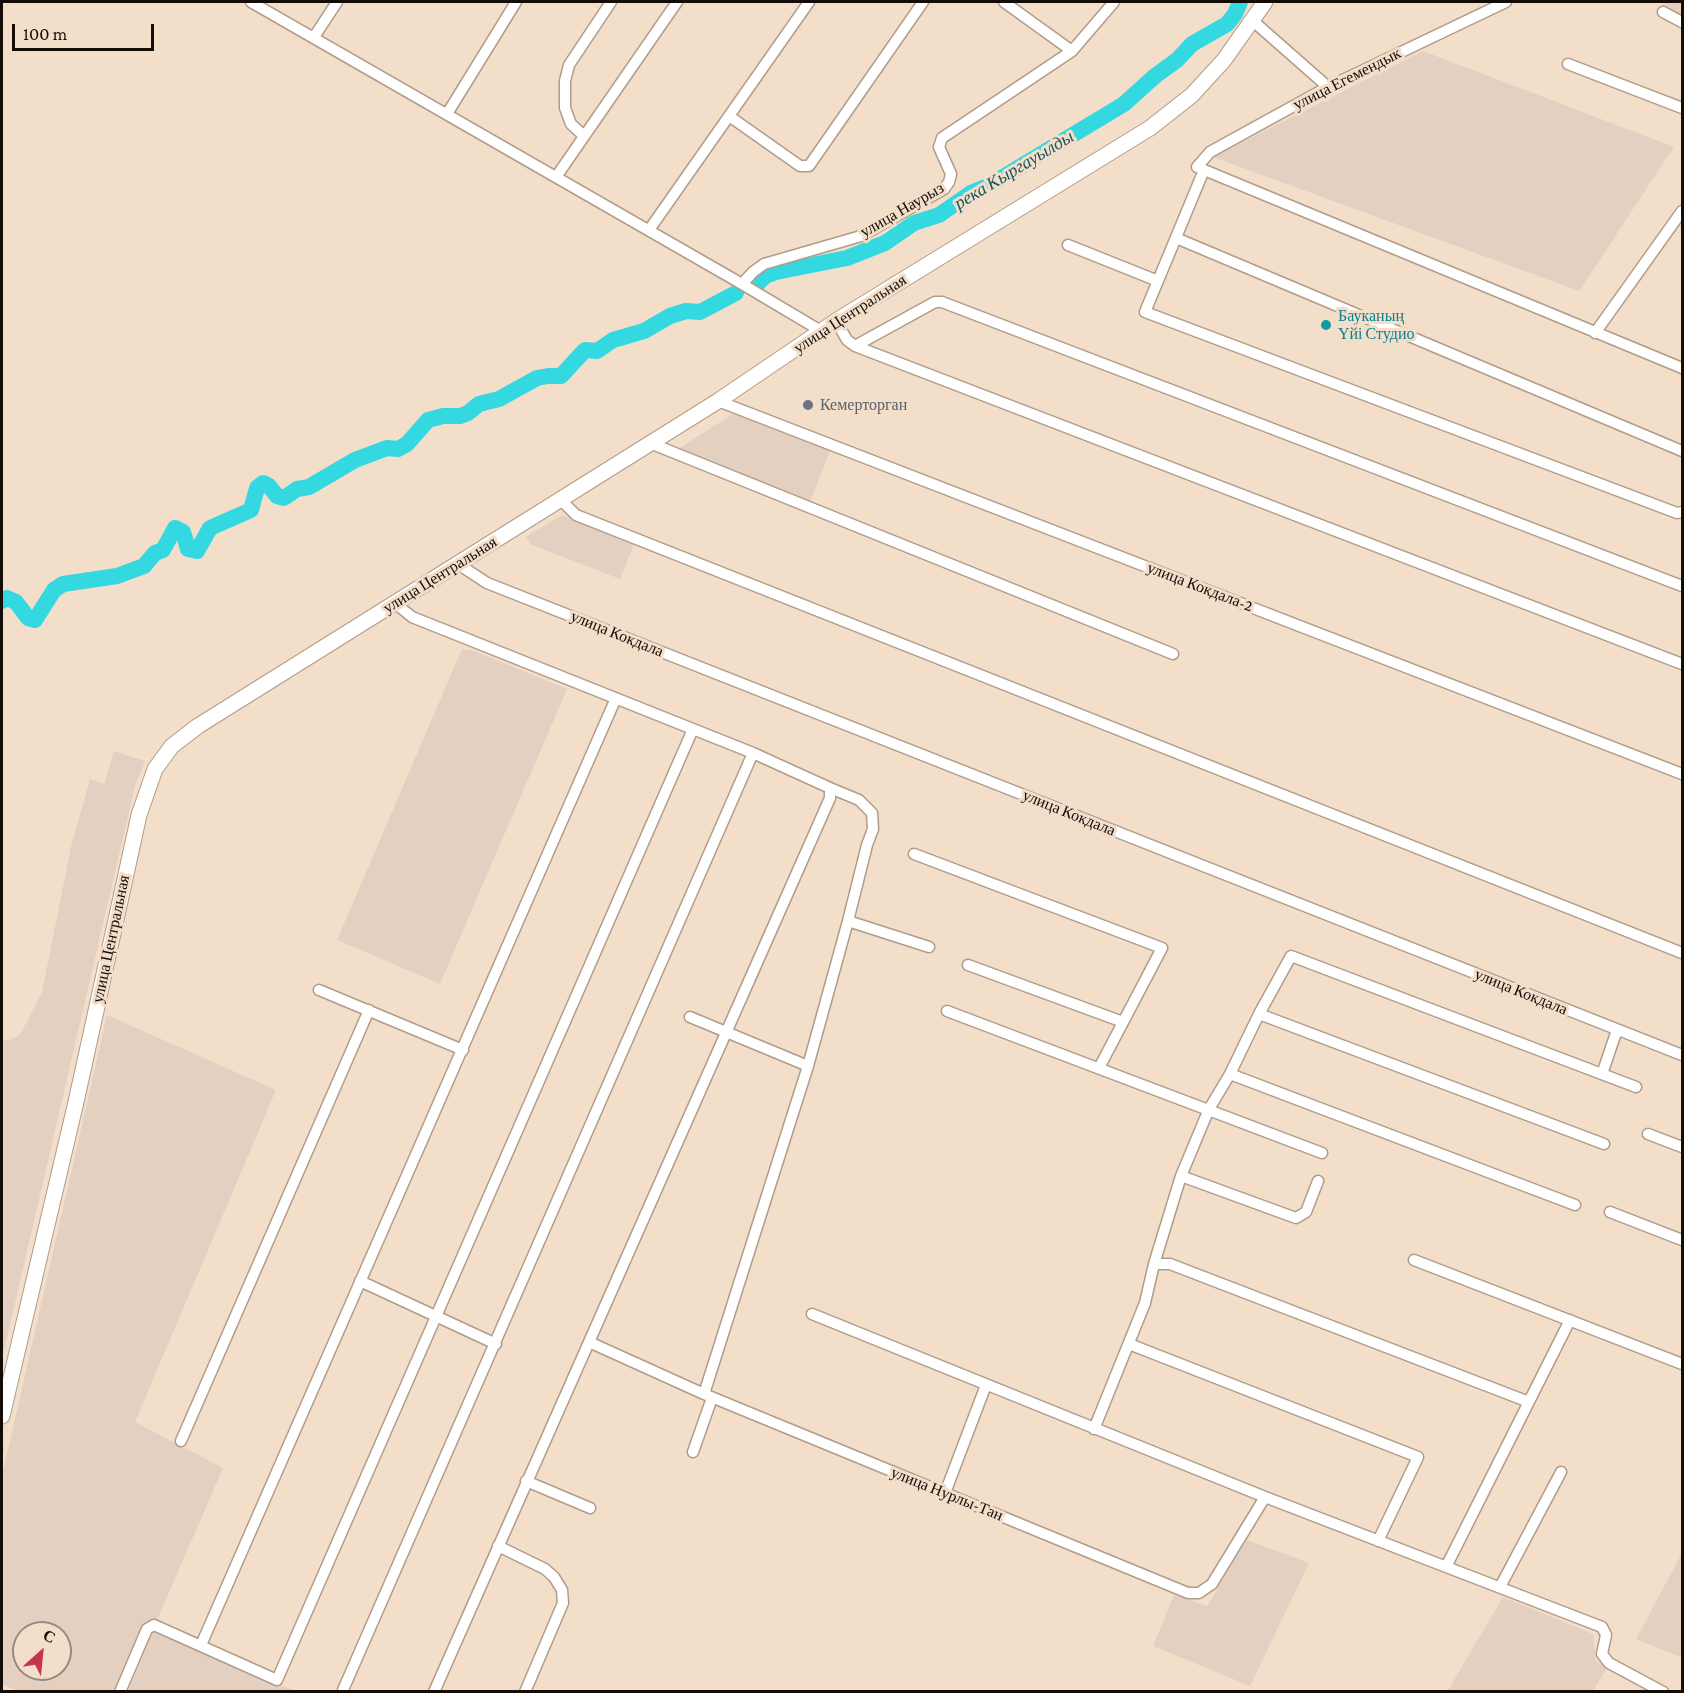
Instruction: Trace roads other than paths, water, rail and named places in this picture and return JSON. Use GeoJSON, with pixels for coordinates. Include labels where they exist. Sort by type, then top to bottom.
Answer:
{"type":"FeatureCollection","features":[{"type":"Feature","properties":{"kind":"main road","name":"улица Центральная"},"geometry":{"type":"LineString","coordinates":[[2,1416],[76,1102],[137,826],[155,769],[172,746],[198,726],[718,401],[820,331],[1150,128],[1192,95],[1224,60],[1265,2]]}},
{"type":"Feature","properties":{"kind":"street"},"geometry":{"type":"LineString","coordinates":[[251,2],[649,230],[820,331]]}},
{"type":"Feature","properties":{"kind":"street"},"geometry":{"type":"LineString","coordinates":[[314,37],[337,2]]}},
{"type":"Feature","properties":{"kind":"street"},"geometry":{"type":"LineString","coordinates":[[447,114],[516,2]]}},
{"type":"Feature","properties":{"kind":"street"},"geometry":{"type":"LineString","coordinates":[[584,136],[571,124],[565,108],[565,81],[569,65],[611,2]]}},
{"type":"Feature","properties":{"kind":"street"},"geometry":{"type":"LineString","coordinates":[[556,177],[677,2]]}},
{"type":"Feature","properties":{"kind":"street"},"geometry":{"type":"LineString","coordinates":[[649,230],[808,2]]}},
{"type":"Feature","properties":{"kind":"street"},"geometry":{"type":"LineString","coordinates":[[729,116],[801,166],[809,166],[923,2]]}},
{"type":"Feature","properties":{"kind":"street"},"geometry":{"type":"LineString","coordinates":[[1004,2],[1072,51]]}},
{"type":"Feature","properties":{"kind":"street","name":"улица Наурыз"},"geometry":{"type":"LineString","coordinates":[[742,284],[764,264],[861,236],[944,189],[951,174],[939,147],[942,138],[1072,51],[1114,2]]}},
{"type":"Feature","properties":{"kind":"street","name":"улица Егемендык"},"geometry":{"type":"LineString","coordinates":[[1200,169],[1210,152],[1328,87],[1506,2]]}},
{"type":"Feature","properties":{"kind":"street"},"geometry":{"type":"LineString","coordinates":[[1663,12],[1683,22]]}},
{"type":"Feature","properties":{"kind":"street"},"geometry":{"type":"LineString","coordinates":[[1253,21],[1328,87]]}},
{"type":"Feature","properties":{"kind":"street"},"geometry":{"type":"LineString","coordinates":[[1568,64],[1683,108]]}},
{"type":"Feature","properties":{"kind":"street"},"geometry":{"type":"LineString","coordinates":[[1683,368],[1200,169],[1176,238],[1146,312],[1677,513],[1683,512]]}},
{"type":"Feature","properties":{"kind":"street"},"geometry":{"type":"LineString","coordinates":[[1595,333],[1683,211]]}},
{"type":"Feature","properties":{"kind":"street"},"geometry":{"type":"LineString","coordinates":[[1176,238],[1683,451]]}},
{"type":"Feature","properties":{"kind":"street"},"geometry":{"type":"LineString","coordinates":[[1068,245],[1158,281]]}},
{"type":"Feature","properties":{"kind":"street"},"geometry":{"type":"LineString","coordinates":[[855,346],[935,302],[942,302],[1683,586]]}},
{"type":"Feature","properties":{"kind":"street"},"geometry":{"type":"LineString","coordinates":[[836,321],[847,340],[855,346],[1683,663]]}},
{"type":"Feature","properties":{"kind":"street","name":"улица Кокдала-2"},"geometry":{"type":"LineString","coordinates":[[718,401],[1683,774]]}},
{"type":"Feature","properties":{"kind":"street"},"geometry":{"type":"LineString","coordinates":[[650,443],[1173,654]]}},
{"type":"Feature","properties":{"kind":"street"},"geometry":{"type":"LineString","coordinates":[[561,500],[576,514],[1683,953]]}},
{"type":"Feature","properties":{"kind":"street","name":"улица Кокдала"},"geometry":{"type":"LineString","coordinates":[[458,564],[487,583],[1683,1054]]}},
{"type":"Feature","properties":{"kind":"street"},"geometry":{"type":"LineString","coordinates":[[395,603],[412,617],[753,753],[859,800],[872,813],[873,830],[867,844],[808,1066],[693,1452]]}},
{"type":"Feature","properties":{"kind":"street"},"geometry":{"type":"LineString","coordinates":[[201,1646],[360,1281],[464,1050],[616,698]]}},
{"type":"Feature","properties":{"kind":"street"},"geometry":{"type":"LineString","coordinates":[[120,1692],[147,1629],[154,1625],[277,1680],[693,729]]}},
{"type":"Feature","properties":{"kind":"street"},"geometry":{"type":"LineString","coordinates":[[343,1690],[753,753]]}},
{"type":"Feature","properties":{"kind":"street"},"geometry":{"type":"LineString","coordinates":[[434,1692],[830,798],[830,788]]}},
{"type":"Feature","properties":{"kind":"street"},"geometry":{"type":"LineString","coordinates":[[914,854],[1162,948],[1099,1068]]}},
{"type":"Feature","properties":{"kind":"street"},"geometry":{"type":"LineString","coordinates":[[848,921],[929,947]]}},
{"type":"Feature","properties":{"kind":"street"},"geometry":{"type":"LineString","coordinates":[[1094,1429],[1145,1303],[1154,1264],[1181,1176],[1209,1109],[1230,1074],[1258,1014],[1291,956],[1636,1087]]}},
{"type":"Feature","properties":{"kind":"street"},"geometry":{"type":"LineString","coordinates":[[968,964],[1123,1022]]}},
{"type":"Feature","properties":{"kind":"street"},"geometry":{"type":"LineString","coordinates":[[319,990],[464,1050]]}},
{"type":"Feature","properties":{"kind":"street"},"geometry":{"type":"LineString","coordinates":[[181,1441],[369,1010]]}},
{"type":"Feature","properties":{"kind":"street"},"geometry":{"type":"LineString","coordinates":[[947,1011],[1322,1153]]}},
{"type":"Feature","properties":{"kind":"street"},"geometry":{"type":"LineString","coordinates":[[1258,1014],[1604,1144]]}},
{"type":"Feature","properties":{"kind":"street"},"geometry":{"type":"LineString","coordinates":[[690,1017],[808,1066]]}},
{"type":"Feature","properties":{"kind":"street"},"geometry":{"type":"LineString","coordinates":[[1602,1074],[1617,1029]]}},
{"type":"Feature","properties":{"kind":"street"},"geometry":{"type":"LineString","coordinates":[[1230,1074],[1575,1205]]}},
{"type":"Feature","properties":{"kind":"street"},"geometry":{"type":"LineString","coordinates":[[1648,1134],[1683,1147]]}},
{"type":"Feature","properties":{"kind":"street"},"geometry":{"type":"LineString","coordinates":[[1181,1176],[1296,1218],[1306,1212],[1318,1181]]}},
{"type":"Feature","properties":{"kind":"street"},"geometry":{"type":"LineString","coordinates":[[1610,1212],[1683,1240]]}},
{"type":"Feature","properties":{"kind":"street"},"geometry":{"type":"LineString","coordinates":[[1414,1260],[1683,1364]]}},
{"type":"Feature","properties":{"kind":"street"},"geometry":{"type":"LineString","coordinates":[[1154,1264],[1170,1264],[1529,1402]]}},
{"type":"Feature","properties":{"kind":"street"},"geometry":{"type":"LineString","coordinates":[[360,1281],[496,1344]]}},
{"type":"Feature","properties":{"kind":"street"},"geometry":{"type":"LineString","coordinates":[[812,1314],[1265,1497],[1602,1627],[1606,1635],[1602,1654],[1609,1663],[1663,1692]]}},
{"type":"Feature","properties":{"kind":"street"},"geometry":{"type":"LineString","coordinates":[[1446,1567],[1570,1320]]}},
{"type":"Feature","properties":{"kind":"street","name":"улица Нурлы-Тан"},"geometry":{"type":"LineString","coordinates":[[589,1342],[708,1396],[1188,1593],[1200,1593],[1212,1584],[1265,1497]]}},
{"type":"Feature","properties":{"kind":"street"},"geometry":{"type":"LineString","coordinates":[[1129,1344],[1418,1457],[1378,1540]]}},
{"type":"Feature","properties":{"kind":"street"},"geometry":{"type":"LineString","coordinates":[[945,1493],[986,1385]]}},
{"type":"Feature","properties":{"kind":"street"},"geometry":{"type":"LineString","coordinates":[[1500,1587],[1561,1472]]}},
{"type":"Feature","properties":{"kind":"street"},"geometry":{"type":"LineString","coordinates":[[526,1481],[591,1508]]}},
{"type":"Feature","properties":{"kind":"street"},"geometry":{"type":"LineString","coordinates":[[498,1546],[545,1569],[554,1577],[562,1590],[563,1603],[525,1692]]}},
{"type":"Feature","properties":{"kind":"waterway","name":"река Кыргауылды"},"geometry":{"type":"LineString","coordinates":[[757,284],[765,276],[776,272],[847,258],[885,243],[914,223],[939,215],[971,193],[988,186],[1124,104],[1177,60],[1192,44],[1227,24],[1235,14],[1240,2]]}},
{"type":"Feature","properties":{"kind":"waterway","name":"река Кыргауылды"},"geometry":{"type":"LineString","coordinates":[[2,601],[7,598],[16,602],[28,618],[35,620],[54,590],[63,584],[117,576],[144,566],[155,553],[163,550],[175,528],[183,532],[188,549],[197,551],[210,528],[251,510],[257,488],[263,483],[269,486],[277,496],[284,498],[297,489],[309,487],[355,460],[387,448],[398,449],[407,444],[428,420],[443,416],[460,416],[479,404],[499,399],[537,378],[561,376],[585,350],[597,351],[613,340],[644,331],[670,316],[686,311],[700,312],[736,293]]}},
{"type":"Feature","properties":{"kind":"place","name":"Бауканың Үйі Студио"},"geometry":{"type":"Point","coordinates":[1326,325]}},
{"type":"Feature","properties":{"kind":"place","name":"Кемерторган"},"geometry":{"type":"Point","coordinates":[808,405]}}]}
